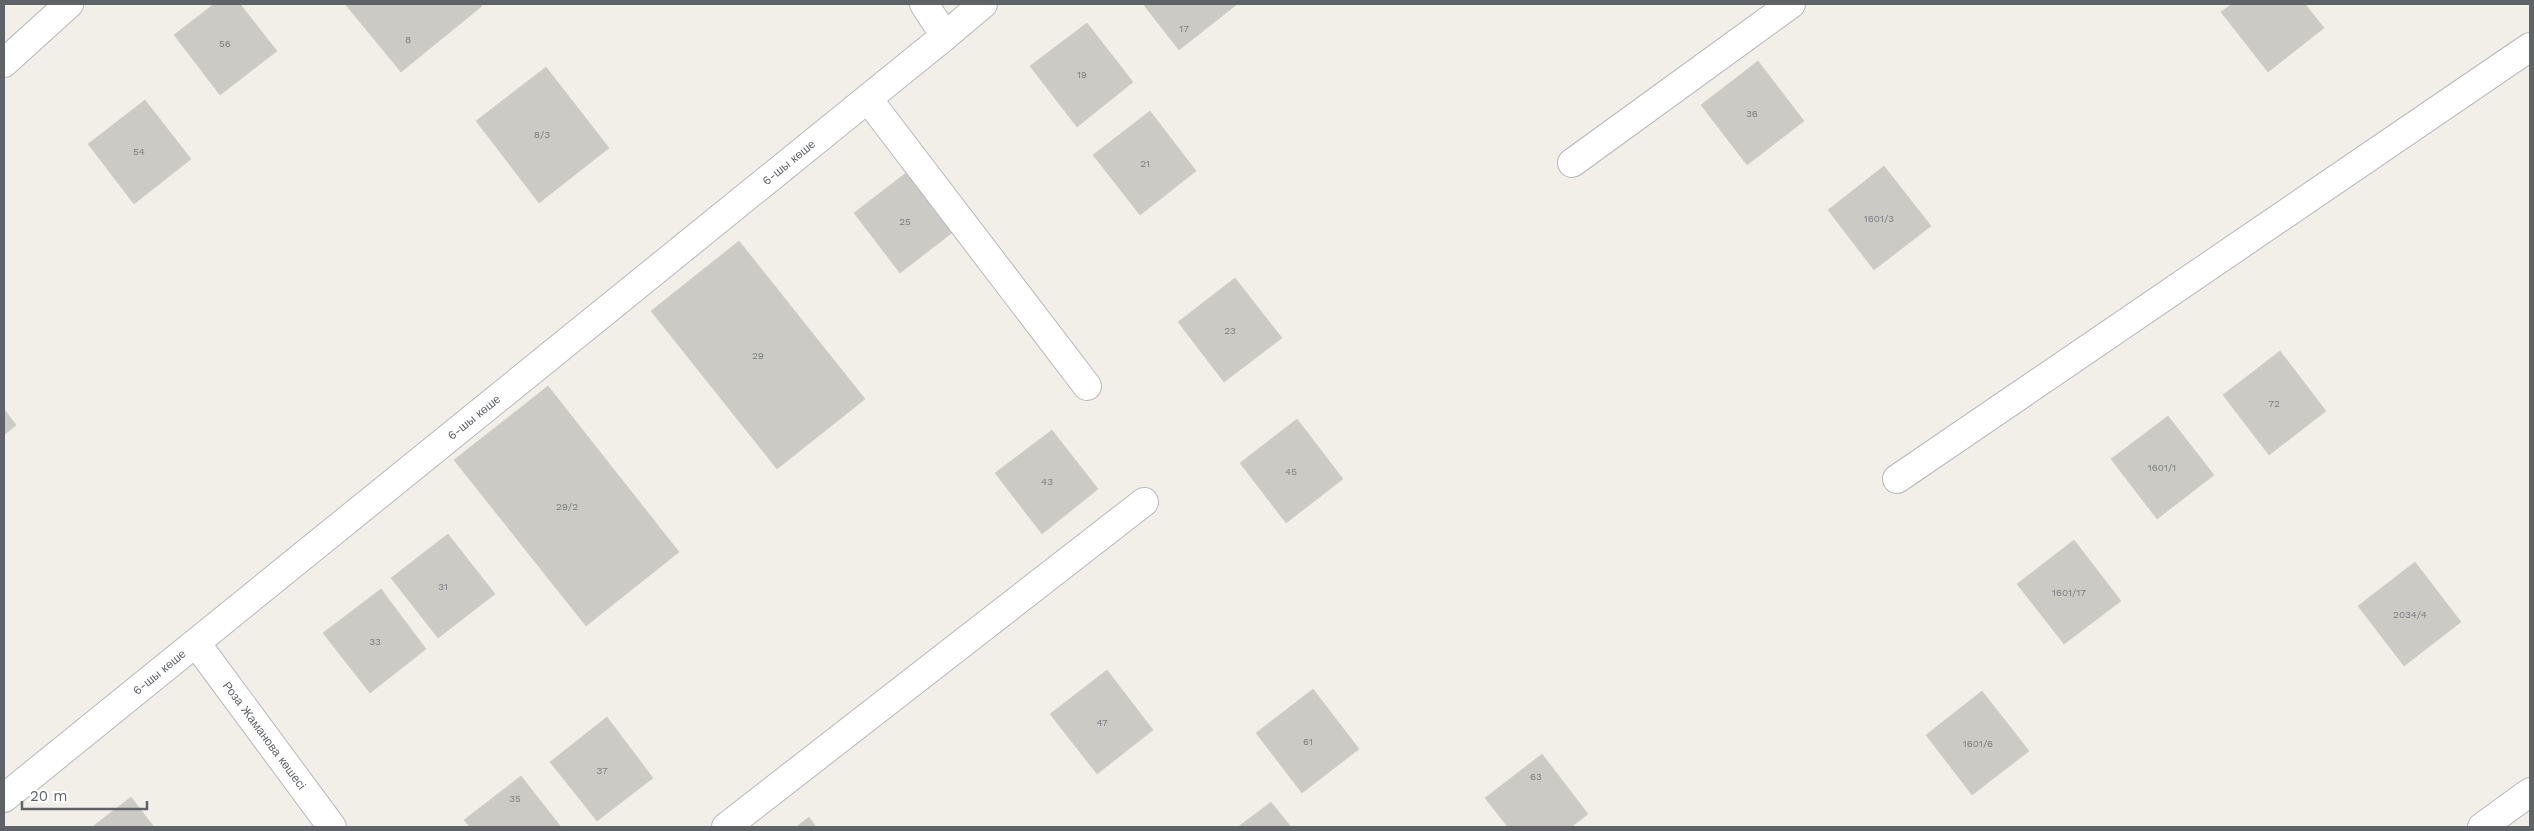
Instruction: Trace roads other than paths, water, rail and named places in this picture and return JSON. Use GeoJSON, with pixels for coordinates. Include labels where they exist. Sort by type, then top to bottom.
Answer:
{"type":"FeatureCollection","features":[{"type":"Feature","properties":{"kind":"street"},"geometry":{"type":"LineString","coordinates":[[4,64],[69,4]]}},
{"type":"Feature","properties":{"kind":"street"},"geometry":{"type":"LineString","coordinates":[[924,4],[945,36]]}},
{"type":"Feature","properties":{"kind":"street","name":"6-шы көше"},"geometry":{"type":"LineString","coordinates":[[4,798],[983,4]]}},
{"type":"Feature","properties":{"kind":"street"},"geometry":{"type":"LineString","coordinates":[[1572,163],[1791,4]]}},
{"type":"Feature","properties":{"kind":"street"},"geometry":{"type":"LineString","coordinates":[[1897,479],[2530,47]]}},
{"type":"Feature","properties":{"kind":"street"},"geometry":{"type":"LineString","coordinates":[[868,99],[1087,386]]}},
{"type":"Feature","properties":{"kind":"street"},"geometry":{"type":"LineString","coordinates":[[726,827],[1144,502]]}},
{"type":"Feature","properties":{"kind":"street","name":"Роза Жаманова көшесі"},"geometry":{"type":"LineString","coordinates":[[196,643],[332,827]]}},
{"type":"Feature","properties":{"kind":"street"},"geometry":{"type":"LineString","coordinates":[[2482,827],[2530,792]]}}]}
